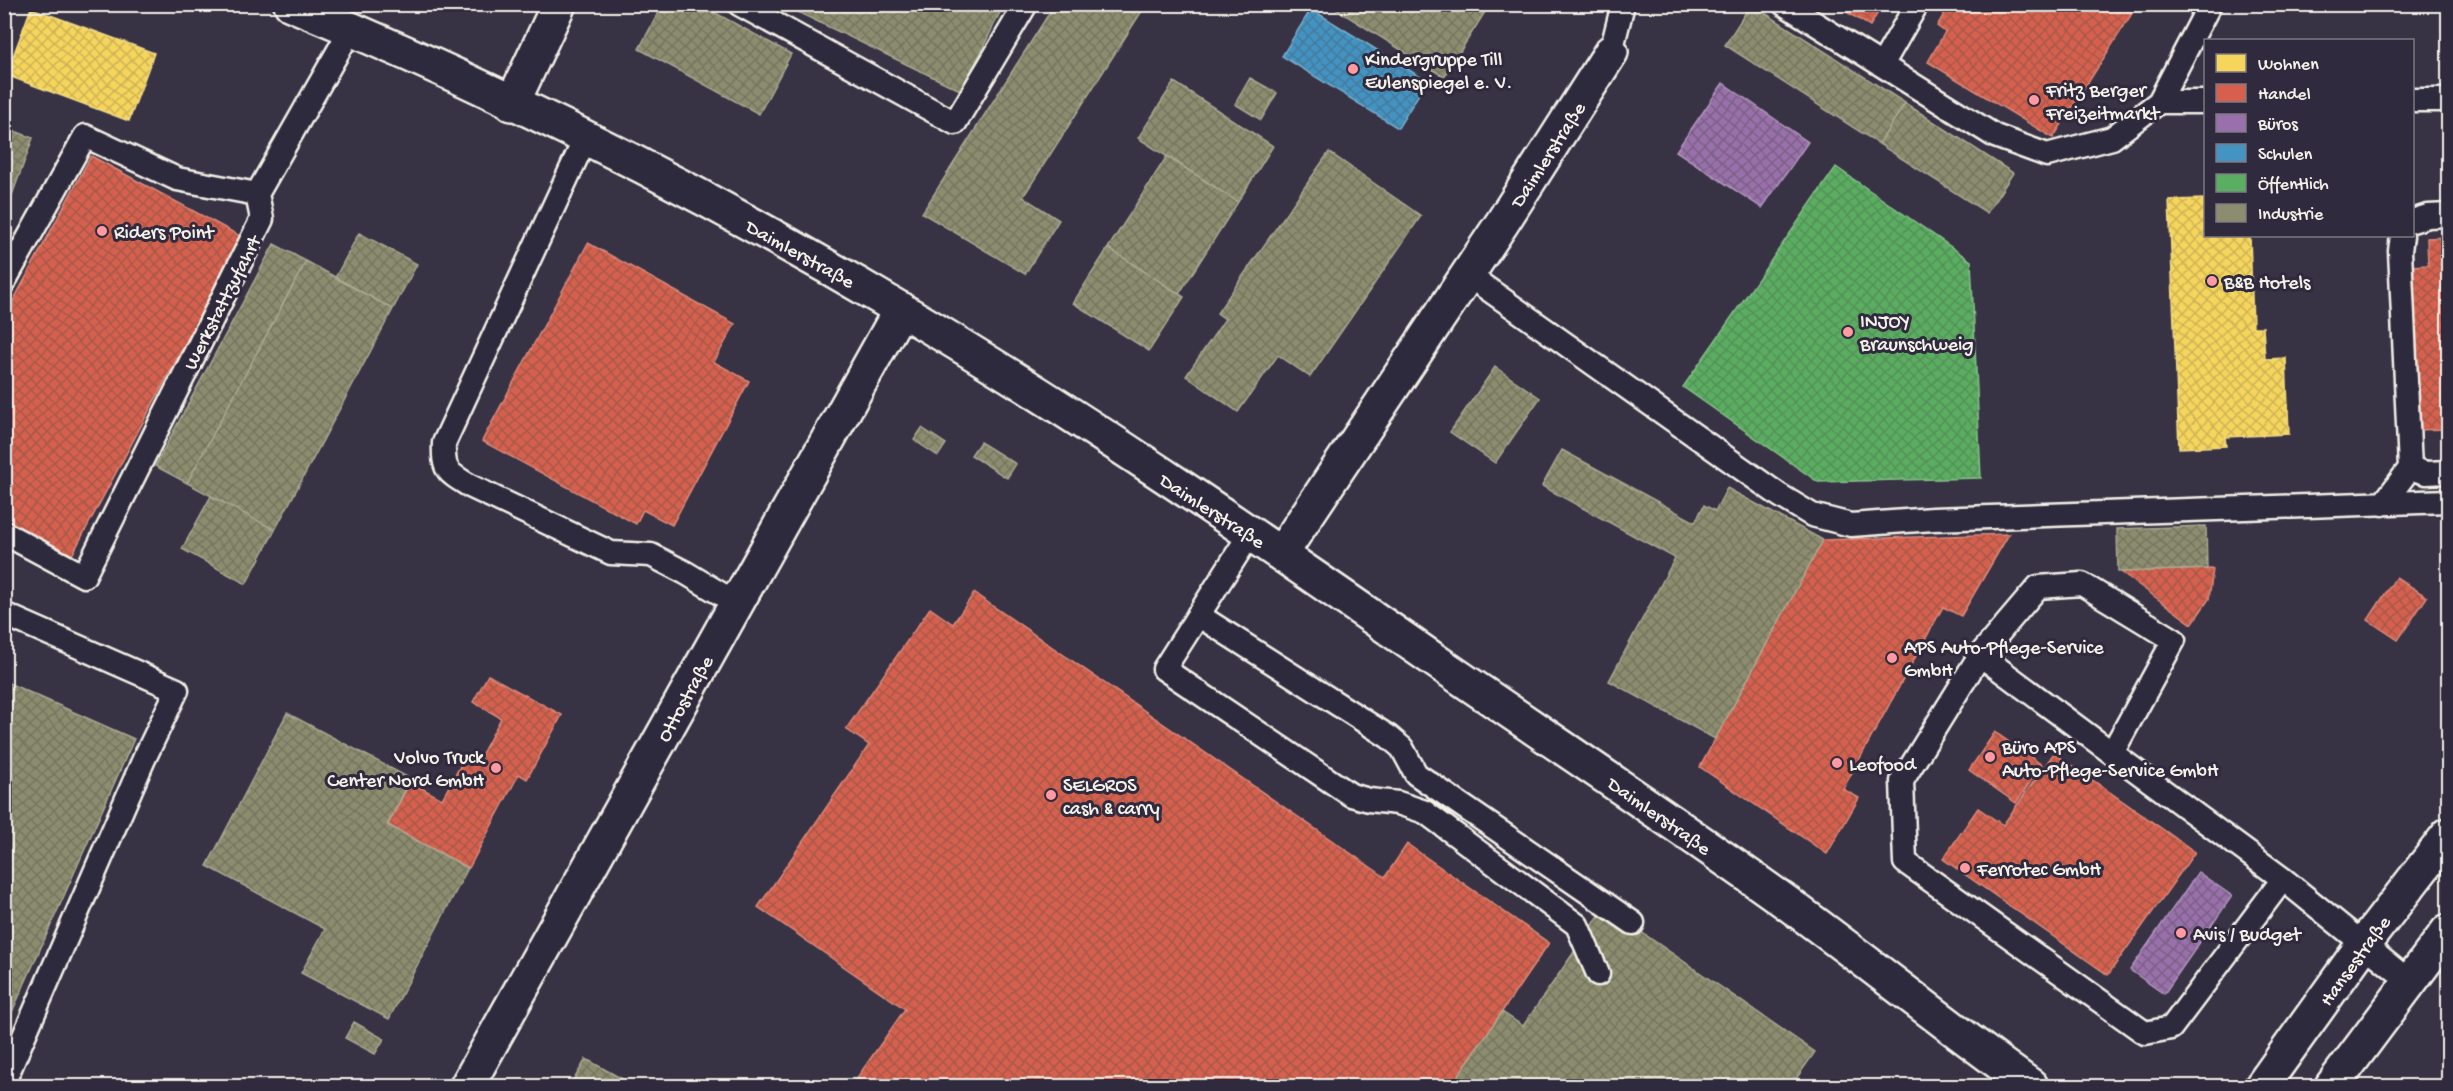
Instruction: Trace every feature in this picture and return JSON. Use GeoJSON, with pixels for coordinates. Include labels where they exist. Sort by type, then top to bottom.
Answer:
{"type":"FeatureCollection","features":[{"type":"Feature","properties":{"kind":"street","name":"Daimlerstraße"},"geometry":{"type":"LineString","coordinates":[[291,4],[351,29],[585,139],[708,201],[901,309],[1281,554],[1786,902],[1944,1024],[2031,1086]]}},
{"type":"Feature","properties":{"kind":"street"},"geometry":{"type":"LineString","coordinates":[[512,104],[559,4]]}},
{"type":"Feature","properties":{"kind":"street","name":"Daimlerstraße"},"geometry":{"type":"LineString","coordinates":[[1281,554],[1468,275],[1611,52]]}},
{"type":"Feature","properties":{"kind":"street","name":"Ottostraße"},"geometry":{"type":"LineString","coordinates":[[467,1086],[901,309]]}},
{"type":"Feature","properties":{"kind":"street","name":"Hansestraße"},"geometry":{"type":"LineString","coordinates":[[2262,1086],[2363,945],[2448,835]]}},
{"type":"Feature","properties":{"kind":"street"},"geometry":{"type":"LineString","coordinates":[[2332,1086],[2448,931]]}},
{"type":"Feature","properties":{"kind":"lane"},"geometry":{"type":"LineString","coordinates":[[739,4],[955,123],[1026,4]]}},
{"type":"Feature","properties":{"kind":"lane"},"geometry":{"type":"LineString","coordinates":[[1611,52],[1623,4]]}},
{"type":"Feature","properties":{"kind":"lane"},"geometry":{"type":"LineString","coordinates":[[1784,4],[1995,136],[2047,155],[2112,138],[2159,102],[2210,4]]}},
{"type":"Feature","properties":{"kind":"lane"},"geometry":{"type":"LineString","coordinates":[[1882,65],[1917,4]]}},
{"type":"Feature","properties":{"kind":"lane"},"geometry":{"type":"LineString","coordinates":[[4,282],[85,136],[177,179],[257,194],[351,29]]}},
{"type":"Feature","properties":{"kind":"lane"},"geometry":{"type":"LineString","coordinates":[[2414,100],[2448,100]]}},
{"type":"Feature","properties":{"kind":"lane"},"geometry":{"type":"LineString","coordinates":[[2159,102],[2204,102]]}},
{"type":"Feature","properties":{"kind":"lane"},"geometry":{"type":"LineString","coordinates":[[585,139],[444,443],[443,462],[448,472],[470,486],[611,553],[651,555],[736,603]]}},
{"type":"Feature","properties":{"kind":"lane","name":"Werkstattzufahrt"},"geometry":{"type":"LineString","coordinates":[[4,533],[84,576],[262,219],[257,194]]}},
{"type":"Feature","properties":{"kind":"lane"},"geometry":{"type":"LineString","coordinates":[[2414,220],[2428,216],[2448,215]]}},
{"type":"Feature","properties":{"kind":"lane"},"geometry":{"type":"LineString","coordinates":[[2383,504],[2410,468],[2400,250],[2402,237]]}},
{"type":"Feature","properties":{"kind":"lane"},"geometry":{"type":"LineString","coordinates":[[1468,275],[1779,495],[1812,515],[1851,525],[1933,519],[2448,501]]}},
{"type":"Feature","properties":{"kind":"lane"},"geometry":{"type":"LineString","coordinates":[[2410,468],[2426,473],[2448,472]]}},
{"type":"Feature","properties":{"kind":"lane"},"geometry":{"type":"LineString","coordinates":[[1250,534],[1164,669],[1351,795],[1369,800],[1398,803],[1425,812],[1577,925],[1598,974]]}},
{"type":"Feature","properties":{"kind":"lane"},"geometry":{"type":"LineString","coordinates":[[2112,753],[2174,640],[2082,584],[2038,587],[1980,655],[1902,780],[1905,862],[2145,1033],[2171,1028],[2283,879]]}},
{"type":"Feature","properties":{"kind":"lane"},"geometry":{"type":"LineString","coordinates":[[4,614],[177,690],[140,769],[4,1082]]}},
{"type":"Feature","properties":{"kind":"lane"},"geometry":{"type":"LineString","coordinates":[[1198,615],[1389,737],[1402,748],[1416,774],[1633,923]]}},
{"type":"Feature","properties":{"kind":"lane"},"geometry":{"type":"LineString","coordinates":[[1980,655],[2283,879],[2409,981]]}},
{"type":"Feature","properties":{"kind":"building: Wohnen"},"geometry":{"type":"Polygon","coordinates":[[[31,8],[154,53],[129,121],[6,75],[31,8]]]}},
{"type":"Feature","properties":{"kind":"building: Wohnen","name":"B&B Hotels"},"geometry":{"type":"Polygon","coordinates":[[[2204,199],[2204,237],[2250,237],[2253,327],[2263,327],[2265,359],[2286,358],[2289,434],[2225,437],[2226,446],[2179,448],[2169,200],[2204,199]]]}},
{"type":"Feature","properties":{"kind":"building: Handel"},"geometry":{"type":"Polygon","coordinates":[[[1833,4],[1883,4],[1870,26],[1833,4]]]}},
{"type":"Feature","properties":{"kind":"building: Handel","name":"Fritz Berger Freizeitmarkt"},"geometry":{"type":"Polygon","coordinates":[[[1950,4],[2138,4],[2053,138],[1928,62],[1945,32],[1937,26],[1950,4]]]}},
{"type":"Feature","properties":{"kind":"building: Handel"},"geometry":{"type":"Polygon","coordinates":[[[91,156],[242,237],[72,555],[4,519],[4,318],[91,156]]]}},
{"type":"Feature","properties":{"kind":"building: Handel"},"geometry":{"type":"Polygon","coordinates":[[[2448,237],[2448,429],[2415,430],[2410,266],[2428,265],[2427,238],[2448,237]]]}},
{"type":"Feature","properties":{"kind":"building: Handel"},"geometry":{"type":"Polygon","coordinates":[[[588,243],[735,324],[714,362],[749,381],[672,525],[643,510],[636,524],[482,441],[588,243]]]}},
{"type":"Feature","properties":{"kind":"building: Handel"},"geometry":{"type":"Polygon","coordinates":[[[2009,534],[1961,616],[1943,607],[1843,789],[1859,798],[1827,854],[1700,767],[1823,540],[2009,534]]]}},
{"type":"Feature","properties":{"kind":"building: Handel"},"geometry":{"type":"Polygon","coordinates":[[[2213,569],[2209,599],[2192,624],[2121,572],[2213,569]]]}},
{"type":"Feature","properties":{"kind":"building: Handel"},"geometry":{"type":"Polygon","coordinates":[[[2396,577],[2427,597],[2398,640],[2368,620],[2396,577]]]}},
{"type":"Feature","properties":{"kind":"building: Handel","name":"SELGROS cash & carry"},"geometry":{"type":"Polygon","coordinates":[[[974,593],[1385,877],[1407,844],[1549,943],[1451,1086],[860,1086],[854,1082],[905,1009],[758,907],[869,745],[846,729],[930,608],[953,624],[974,593]]]}},
{"type":"Feature","properties":{"kind":"building: Handel","name":"Volvo Truck Center Nord GmbH"},"geometry":{"type":"Polygon","coordinates":[[[488,675],[562,715],[527,779],[519,774],[469,868],[388,825],[410,782],[442,799],[465,757],[477,763],[501,718],[473,702],[488,675]]]}},
{"type":"Feature","properties":{"kind":"building: Handel"},"geometry":{"type":"Polygon","coordinates":[[[1995,732],[2042,765],[2016,803],[1969,770],[1995,732]]]}},
{"type":"Feature","properties":{"kind":"building: Handel"},"geometry":{"type":"Polygon","coordinates":[[[2054,753],[2195,852],[2108,975],[1943,859],[1978,808],[2003,825],[2054,753]]]}},
{"type":"Feature","properties":{"kind":"building: Büros"},"geometry":{"type":"Polygon","coordinates":[[[1723,83],[1808,142],[1762,208],[1676,151],[1723,83]]]}},
{"type":"Feature","properties":{"kind":"building: Büros","name":"Avis / Budget"},"geometry":{"type":"Polygon","coordinates":[[[2198,872],[2232,896],[2164,994],[2130,970],[2198,872]]]}},
{"type":"Feature","properties":{"kind":"building: Schulen"},"geometry":{"type":"Polygon","coordinates":[[[1311,9],[1427,81],[1398,128],[1282,56],[1311,9]]]}},
{"type":"Feature","properties":{"kind":"building: Öffentlich","name":"INJOY Braunschweig"},"geometry":{"type":"Polygon","coordinates":[[[1836,167],[1971,261],[1981,478],[1818,482],[1683,387],[1836,167]]]}},
{"type":"Feature","properties":{"kind":"building: Industrie"},"geometry":{"type":"Polygon","coordinates":[[[663,4],[699,4],[791,54],[759,114],[639,49],[663,4]]]}},
{"type":"Feature","properties":{"kind":"building: Industrie"},"geometry":{"type":"Polygon","coordinates":[[[781,4],[1004,4],[962,91],[781,4]]]}},
{"type":"Feature","properties":{"kind":"building: Industrie"},"geometry":{"type":"Polygon","coordinates":[[[1055,4],[1132,4],[1142,11],[1023,197],[1059,220],[1025,274],[922,213],[1055,4]]]}},
{"type":"Feature","properties":{"kind":"building: Industrie"},"geometry":{"type":"Polygon","coordinates":[[[1328,4],[1490,4],[1444,77],[1328,4]]]}},
{"type":"Feature","properties":{"kind":"building: Industrie"},"geometry":{"type":"Polygon","coordinates":[[[1751,4],[1905,103],[1879,144],[1725,45],[1751,4]]]}},
{"type":"Feature","properties":{"kind":"building: Industrie"},"geometry":{"type":"Polygon","coordinates":[[[1250,78],[1277,93],[1261,120],[1235,104],[1250,78]]]}},
{"type":"Feature","properties":{"kind":"building: Industrie"},"geometry":{"type":"Polygon","coordinates":[[[1174,82],[1273,146],[1238,202],[1138,138],[1174,82]]]}},
{"type":"Feature","properties":{"kind":"building: Industrie"},"geometry":{"type":"Polygon","coordinates":[[[1905,103],[2013,173],[1987,213],[1879,144],[1905,103]]]}},
{"type":"Feature","properties":{"kind":"building: Industrie"},"geometry":{"type":"Polygon","coordinates":[[[4,127],[33,138],[4,217],[4,127]]]}},
{"type":"Feature","properties":{"kind":"building: Industrie"},"geometry":{"type":"Polygon","coordinates":[[[1329,152],[1421,216],[1310,377],[1278,355],[1238,412],[1186,376],[1225,319],[1217,313],[1329,152]]]}},
{"type":"Feature","properties":{"kind":"building: Industrie"},"geometry":{"type":"Polygon","coordinates":[[[1167,156],[1238,202],[1179,294],[1108,248],[1167,156]]]}},
{"type":"Feature","properties":{"kind":"building: Industrie"},"geometry":{"type":"Polygon","coordinates":[[[359,233],[417,264],[393,309],[335,278],[359,233]]]}},
{"type":"Feature","properties":{"kind":"building: Industrie"},"geometry":{"type":"Polygon","coordinates":[[[274,244],[306,261],[187,483],[155,466],[274,244]]]}},
{"type":"Feature","properties":{"kind":"building: Industrie"},"geometry":{"type":"Polygon","coordinates":[[[1108,248],[1184,297],[1149,351],[1073,303],[1108,248]]]}},
{"type":"Feature","properties":{"kind":"building: Industrie"},"geometry":{"type":"Polygon","coordinates":[[[306,261],[393,309],[275,530],[187,483],[306,261]]]}},
{"type":"Feature","properties":{"kind":"building: Industrie"},"geometry":{"type":"Polygon","coordinates":[[[1495,367],[1540,398],[1495,463],[1450,432],[1495,367]]]}},
{"type":"Feature","properties":{"kind":"building: Industrie"},"geometry":{"type":"Polygon","coordinates":[[[922,428],[946,444],[938,456],[914,440],[922,428]]]}},
{"type":"Feature","properties":{"kind":"building: Industrie"},"geometry":{"type":"Polygon","coordinates":[[[980,442],[1016,464],[1007,478],[971,455],[980,442]]]}},
{"type":"Feature","properties":{"kind":"building: Industrie"},"geometry":{"type":"Polygon","coordinates":[[[1562,450],[1695,522],[1704,505],[1715,511],[1727,488],[1823,540],[1715,739],[1609,681],[1675,558],[1542,486],[1562,450]]]}},
{"type":"Feature","properties":{"kind":"building: Industrie"},"geometry":{"type":"Polygon","coordinates":[[[211,496],[275,530],[246,584],[182,549],[211,496]]]}},
{"type":"Feature","properties":{"kind":"building: Industrie"},"geometry":{"type":"Polygon","coordinates":[[[2206,526],[2207,569],[2118,572],[2117,529],[2206,526]]]}},
{"type":"Feature","properties":{"kind":"building: Industrie"},"geometry":{"type":"Polygon","coordinates":[[[4,681],[134,739],[4,1030],[4,681]]]}},
{"type":"Feature","properties":{"kind":"building: Industrie"},"geometry":{"type":"Polygon","coordinates":[[[287,713],[411,779],[387,825],[468,868],[389,1019],[301,973],[325,929],[207,866],[287,713]]]}},
{"type":"Feature","properties":{"kind":"building: Industrie"},"geometry":{"type":"Polygon","coordinates":[[[1605,907],[1815,1052],[1791,1086],[1457,1086],[1453,1083],[1502,1012],[1523,1026],[1605,907]]]}},
{"type":"Feature","properties":{"kind":"building: Industrie"},"geometry":{"type":"Polygon","coordinates":[[[354,1022],[384,1039],[375,1054],[345,1038],[354,1022]]]}},
{"type":"Feature","properties":{"kind":"building: Industrie"},"geometry":{"type":"Polygon","coordinates":[[[586,1059],[635,1086],[570,1086],[586,1059]]]}},
{"type":"Feature","properties":{"kind":"place","name":"Kindergruppe Till Eulenspiegel e. V."},"geometry":{"type":"Point","coordinates":[1353,69]}},
{"type":"Feature","properties":{"kind":"place","name":"Fritz Berger Freizeitmarkt"},"geometry":{"type":"Point","coordinates":[2034,100]}},
{"type":"Feature","properties":{"kind":"place","name":"Riders Point"},"geometry":{"type":"Point","coordinates":[102,231]}},
{"type":"Feature","properties":{"kind":"place","name":"B&B Hotels"},"geometry":{"type":"Point","coordinates":[2212,281]}},
{"type":"Feature","properties":{"kind":"place","name":"INJOY Braunschweig"},"geometry":{"type":"Point","coordinates":[1848,332]}},
{"type":"Feature","properties":{"kind":"place","name":"APS Auto-Pflege-Service GmbH"},"geometry":{"type":"Point","coordinates":[1892,658]}},
{"type":"Feature","properties":{"kind":"place","name":"Büro APS Auto-Pflege-Service GmbH"},"geometry":{"type":"Point","coordinates":[1990,757]}},
{"type":"Feature","properties":{"kind":"place","name":"Leofood"},"geometry":{"type":"Point","coordinates":[1837,763]}},
{"type":"Feature","properties":{"kind":"place","name":"Volvo Truck Center Nord GmbH"},"geometry":{"type":"Point","coordinates":[496,768]}},
{"type":"Feature","properties":{"kind":"place","name":"SELGROS cash & carry"},"geometry":{"type":"Point","coordinates":[1051,795]}},
{"type":"Feature","properties":{"kind":"place","name":"Ferrotec GmbH"},"geometry":{"type":"Point","coordinates":[1965,868]}},
{"type":"Feature","properties":{"kind":"place","name":"Avis / Budget"},"geometry":{"type":"Point","coordinates":[2181,933]}}]}
